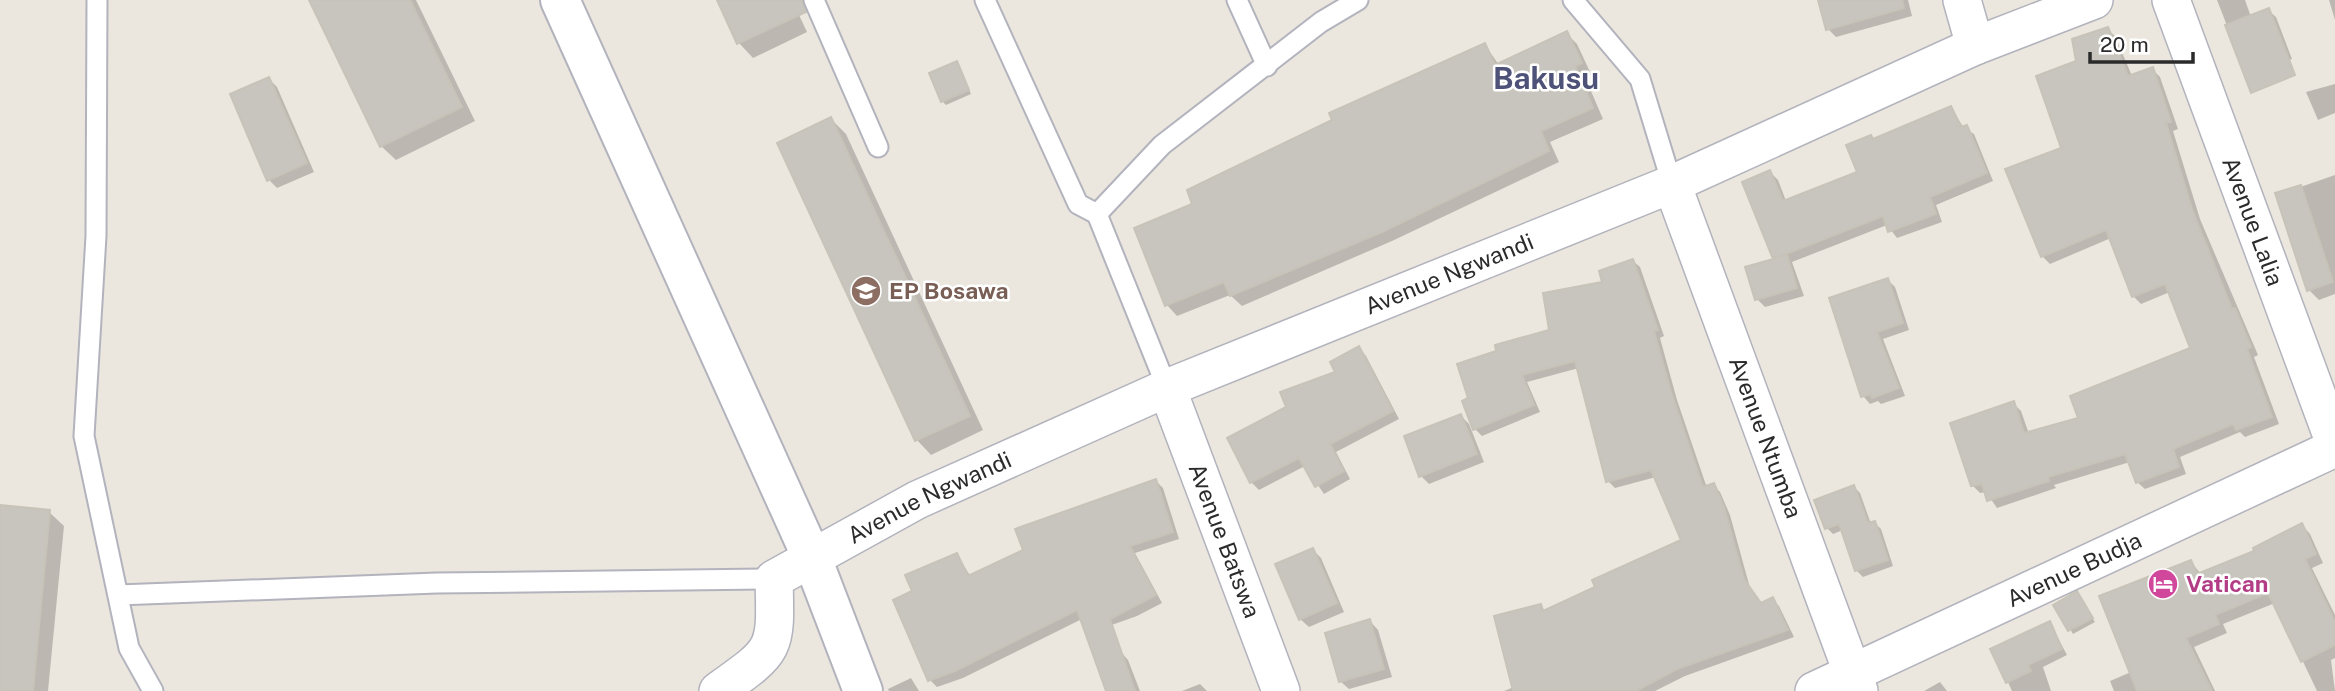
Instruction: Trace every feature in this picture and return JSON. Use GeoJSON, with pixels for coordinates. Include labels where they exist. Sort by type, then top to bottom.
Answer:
{"type":"FeatureCollection","features":[{"type":"Feature","properties":{"kind":"street"},"geometry":{"type":"LineString","coordinates":[[560,0],[812,558],[863,691]]}},
{"type":"Feature","properties":{"kind":"street"},"geometry":{"type":"LineString","coordinates":[[1962,0],[1975,46]]}},
{"type":"Feature","properties":{"kind":"street","name":"Avenue Ngwandi"},"geometry":{"type":"LineString","coordinates":[[774,579],[917,500],[1167,388],[1672,184],[1975,46],[2094,0]]}},
{"type":"Feature","properties":{"kind":"street","name":"Avenue Lalia"},"geometry":{"type":"LineString","coordinates":[[2171,0],[2335,446]]}},
{"type":"Feature","properties":{"kind":"street","name":"Avenue Ntumba"},"geometry":{"type":"LineString","coordinates":[[1672,184],[1856,682]]}},
{"type":"Feature","properties":{"kind":"street","name":"Avenue Batswa"},"geometry":{"type":"LineString","coordinates":[[1167,388],[1281,691]]}},
{"type":"Feature","properties":{"kind":"street","name":"Avenue Budja"},"geometry":{"type":"LineString","coordinates":[[1814,691],[1856,682],[2335,446]]}},
{"type":"Feature","properties":{"kind":"street"},"geometry":{"type":"LineString","coordinates":[[718,691],[762,660],[776,634],[774,579]]}},
{"type":"Feature","properties":{"kind":"lane"},"geometry":{"type":"LineString","coordinates":[[97,0],[96,236],[84,436],[129,648],[153,691]]}},
{"type":"Feature","properties":{"kind":"lane"},"geometry":{"type":"LineString","coordinates":[[814,0],[877,147]]}},
{"type":"Feature","properties":{"kind":"lane"},"geometry":{"type":"LineString","coordinates":[[985,0],[1078,204],[1097,214],[1167,388]]}},
{"type":"Feature","properties":{"kind":"lane"},"geometry":{"type":"LineString","coordinates":[[1237,0],[1267,66]]}},
{"type":"Feature","properties":{"kind":"lane"},"geometry":{"type":"LineString","coordinates":[[1097,214],[1162,145],[1321,22],[1358,0]]}},
{"type":"Feature","properties":{"kind":"lane"},"geometry":{"type":"LineString","coordinates":[[1573,0],[1640,79],[1672,184]]}},
{"type":"Feature","properties":{"kind":"lane"},"geometry":{"type":"LineString","coordinates":[[118,595],[437,583],[774,579]]}},
{"type":"Feature","properties":{"kind":"building"},"geometry":{"type":"Polygon","coordinates":[[[309,0],[410,0],[462,107],[380,147],[309,0]]]}},
{"type":"Feature","properties":{"kind":"building"},"geometry":{"type":"Polygon","coordinates":[[[717,0],[802,0],[806,12],[737,44],[717,0]]]}},
{"type":"Feature","properties":{"kind":"building"},"geometry":{"type":"Polygon","coordinates":[[[1818,0],[1902,0],[1904,8],[1826,30],[1818,0]]]}},
{"type":"Feature","properties":{"kind":"building"},"geometry":{"type":"Polygon","coordinates":[[[2269,8],[2295,75],[2251,93],[2225,25],[2269,8]]]}},
{"type":"Feature","properties":{"kind":"building"},"geometry":{"type":"Polygon","coordinates":[[[2108,27],[2128,76],[2153,67],[2171,122],[2166,123],[2192,209],[2232,309],[2235,308],[2251,347],[2247,349],[2272,417],[2236,430],[2233,424],[2173,449],[2179,467],[2136,483],[2125,454],[2048,477],[2049,481],[1987,501],[1982,484],[1971,486],[1950,423],[2014,401],[2024,433],[2078,418],[2070,396],[2190,348],[2165,284],[2132,297],[2106,230],[2041,257],[2005,169],[2061,148],[2036,76],[2076,61],[2072,39],[2108,27]]]}},
{"type":"Feature","properties":{"kind":"building"},"geometry":{"type":"Polygon","coordinates":[[[1567,31],[1582,63],[1575,66],[1593,108],[1541,131],[1549,151],[1382,232],[1230,296],[1224,282],[1165,306],[1134,228],[1192,204],[1187,190],[1332,120],[1329,113],[1485,43],[1495,65],[1567,31]]]}},
{"type":"Feature","properties":{"kind":"building"},"geometry":{"type":"Polygon","coordinates":[[[957,61],[969,90],[941,102],[929,73],[957,61]]]}},
{"type":"Feature","properties":{"kind":"building"},"geometry":{"type":"Polygon","coordinates":[[[269,77],[307,163],[267,181],[230,94],[269,77]]]}},
{"type":"Feature","properties":{"kind":"building"},"geometry":{"type":"Polygon","coordinates":[[[1951,106],[1961,127],[1967,125],[1987,173],[1930,197],[1936,214],[1888,232],[1883,216],[1773,259],[1742,182],[1770,170],[1783,201],[1857,172],[1846,145],[1871,135],[1873,139],[1951,106]]]}},
{"type":"Feature","properties":{"kind":"building"},"geometry":{"type":"Polygon","coordinates":[[[831,117],[970,416],[915,441],[777,143],[831,117]]]}},
{"type":"Feature","properties":{"kind":"building"},"geometry":{"type":"Polygon","coordinates":[[[2301,185],[2333,282],[2307,291],[2275,193],[2301,185]]]}},
{"type":"Feature","properties":{"kind":"building"},"geometry":{"type":"Polygon","coordinates":[[[1787,255],[1797,288],[1755,300],[1745,267],[1787,255]]]}},
{"type":"Feature","properties":{"kind":"building"},"geometry":{"type":"Polygon","coordinates":[[[1633,259],[1658,330],[1654,331],[1671,392],[1703,487],[1714,483],[1724,507],[1744,579],[1761,603],[1773,597],[1788,630],[1677,669],[1636,691],[1513,691],[1494,616],[1541,604],[1543,611],[1595,587],[1592,580],[1681,540],[1651,470],[1606,482],[1575,361],[1522,375],[1534,405],[1473,430],[1462,401],[1468,398],[1457,364],[1496,351],[1495,345],[1549,330],[1543,293],[1602,282],[1599,271],[1633,259]]]}},
{"type":"Feature","properties":{"kind":"building"},"geometry":{"type":"Polygon","coordinates":[[[1888,278],[1903,323],[1877,332],[1899,388],[1872,398],[1871,394],[1861,397],[1829,298],[1888,278]]]}},
{"type":"Feature","properties":{"kind":"building"},"geometry":{"type":"Polygon","coordinates":[[[1359,346],[1393,411],[1330,444],[1344,471],[1315,487],[1299,458],[1250,483],[1227,438],[1286,407],[1280,392],[1335,372],[1330,362],[1359,346]]]}},
{"type":"Feature","properties":{"kind":"building"},"geometry":{"type":"Polygon","coordinates":[[[1461,414],[1477,454],[1419,477],[1404,436],[1461,414]]]}},
{"type":"Feature","properties":{"kind":"building"},"geometry":{"type":"Polygon","coordinates":[[[1156,479],[1173,532],[1130,546],[1156,595],[1110,619],[1135,691],[1106,691],[1077,610],[955,671],[928,681],[893,600],[912,591],[905,575],[957,553],[968,576],[1023,550],[1015,529],[1156,479]]]}},
{"type":"Feature","properties":{"kind":"building"},"geometry":{"type":"Polygon","coordinates":[[[1854,485],[1868,523],[1875,521],[1888,560],[1855,571],[1839,524],[1825,529],[1814,500],[1854,485]]]}},
{"type":"Feature","properties":{"kind":"building"},"geometry":{"type":"Polygon","coordinates":[[[0,505],[50,510],[33,691],[0,691],[0,505]]]}},
{"type":"Feature","properties":{"kind":"building"},"geometry":{"type":"Polygon","coordinates":[[[2302,523],[2316,554],[2305,559],[2335,622],[2335,645],[2301,662],[2268,593],[2215,615],[2219,624],[2186,638],[2212,691],[2137,691],[2099,596],[2191,560],[2197,574],[2254,551],[2253,548],[2302,523]]]}},
{"type":"Feature","properties":{"kind":"building"},"geometry":{"type":"Polygon","coordinates":[[[1313,548],[1337,603],[1299,620],[1275,564],[1313,548]]]}},
{"type":"Feature","properties":{"kind":"building"},"geometry":{"type":"Polygon","coordinates":[[[2077,591],[2093,618],[2068,631],[2053,605],[2077,591]]]}},
{"type":"Feature","properties":{"kind":"building"},"geometry":{"type":"Polygon","coordinates":[[[1370,619],[1384,669],[1339,682],[1325,633],[1370,619]]]}},
{"type":"Feature","properties":{"kind":"building"},"geometry":{"type":"Polygon","coordinates":[[[2050,621],[2062,649],[2028,665],[2031,671],[2006,683],[1990,649],[2050,621]]]}},
{"type":"Feature","properties":{"kind":"place","name":"EP Bosawa"},"geometry":{"type":"Point","coordinates":[866,291]}},
{"type":"Feature","properties":{"kind":"place","name":"Vatican"},"geometry":{"type":"Point","coordinates":[2163,584]}},
{"type":"Feature","properties":{"kind":"district","name":"Bakusu"},"geometry":{"type":"Point","coordinates":[1546,79]}}]}
